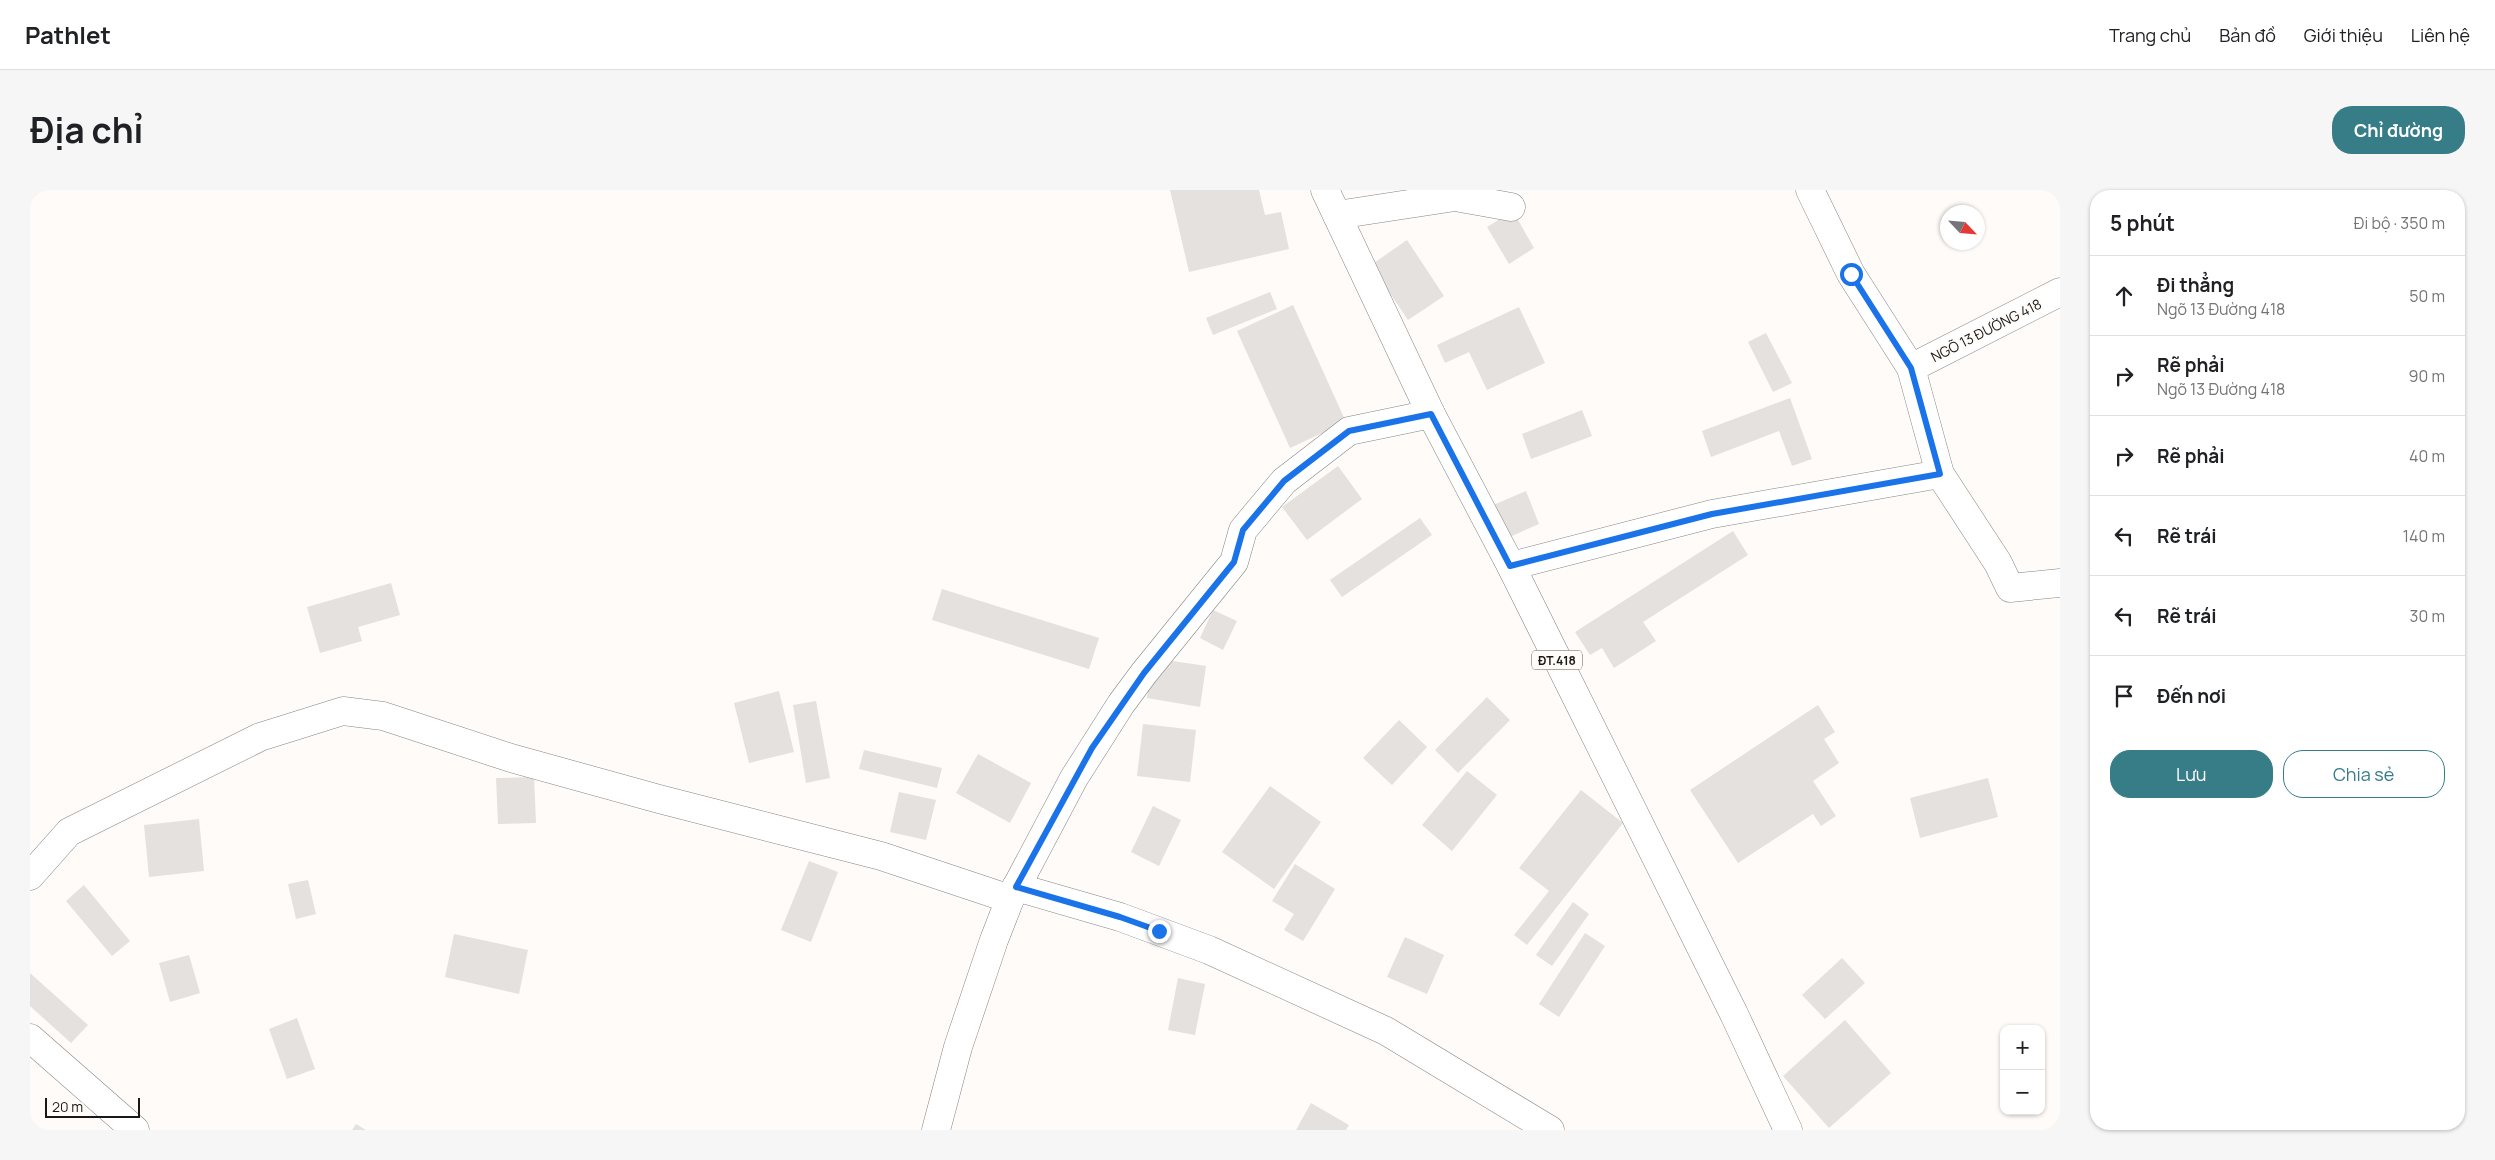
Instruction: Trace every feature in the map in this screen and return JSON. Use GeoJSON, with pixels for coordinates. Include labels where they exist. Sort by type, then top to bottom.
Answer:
{"type":"FeatureCollection","features":[{"type":"Feature","properties":{"kind":"street","name":"ĐT.418"},"geometry":{"type":"LineString","coordinates":[[1325,190],[1431,414],[1510,566],[1734,1014],[1788,1130]]}},
{"type":"Feature","properties":{"kind":"street"},"geometry":{"type":"LineString","coordinates":[[1810,190],[1851,274],[1911,368],[1940,474],[1998,563],[2010,588],[2060,583]]}},
{"type":"Feature","properties":{"kind":"street"},"geometry":{"type":"LineString","coordinates":[[1337,215],[1455,196],[1511,208]]}},
{"type":"Feature","properties":{"kind":"street","name":"NGÕ 13 ĐƯỜNG 418"},"geometry":{"type":"LineString","coordinates":[[1911,368],[2060,292]]}},
{"type":"Feature","properties":{"kind":"street"},"geometry":{"type":"LineString","coordinates":[[936,1130],[958,1047],[994,940],[1013,893],[1074,778],[1144,673],[1234,562],[1243,530],[1284,481],[1349,431],[1431,414]]}},
{"type":"Feature","properties":{"kind":"street"},"geometry":{"type":"LineString","coordinates":[[1510,566],[1712,514],[1940,474]]}},
{"type":"Feature","properties":{"kind":"street"},"geometry":{"type":"LineString","coordinates":[[30,876],[69,832],[260,737],[343,711],[383,716],[520,760],[1013,893],[1120,917],[1209,950],[1386,1031],[1520,1122],[1550,1130]]}},
{"type":"Feature","properties":{"kind":"street"},"geometry":{"type":"LineString","coordinates":[[30,1038],[135,1130]]}},
{"type":"Feature","properties":{"kind":"building"},"geometry":{"type":"Polygon","coordinates":[[[1170,190],[1259,190],[1265,215],[1281,212],[1289,249],[1189,272],[1170,190]]]}},
{"type":"Feature","properties":{"kind":"building"},"geometry":{"type":"Polygon","coordinates":[[[1513,211],[1534,248],[1509,264],[1487,227],[1513,211]]]}},
{"type":"Feature","properties":{"kind":"building"},"geometry":{"type":"Polygon","coordinates":[[[1407,240],[1444,296],[1408,320],[1371,265],[1407,240]]]}},
{"type":"Feature","properties":{"kind":"building"},"geometry":{"type":"Polygon","coordinates":[[[1270,292],[1277,309],[1213,335],[1206,318],[1270,292]]]}},
{"type":"Feature","properties":{"kind":"building"},"geometry":{"type":"Polygon","coordinates":[[[1293,305],[1346,422],[1290,448],[1237,331],[1293,305]]]}},
{"type":"Feature","properties":{"kind":"building"},"geometry":{"type":"Polygon","coordinates":[[[1519,307],[1545,363],[1487,390],[1469,352],[1445,363],[1437,345],[1519,307]]]}},
{"type":"Feature","properties":{"kind":"building"},"geometry":{"type":"Polygon","coordinates":[[[1766,333],[1792,383],[1773,392],[1748,342],[1766,333]]]}},
{"type":"Feature","properties":{"kind":"building"},"geometry":{"type":"Polygon","coordinates":[[[1790,398],[1812,459],[1792,466],[1779,431],[1711,457],[1702,431],[1790,398]]]}},
{"type":"Feature","properties":{"kind":"building"},"geometry":{"type":"Polygon","coordinates":[[[1582,410],[1592,436],[1531,459],[1522,434],[1582,410]]]}},
{"type":"Feature","properties":{"kind":"building"},"geometry":{"type":"Polygon","coordinates":[[[1338,466],[1362,499],[1307,540],[1282,507],[1338,466]]]}},
{"type":"Feature","properties":{"kind":"building"},"geometry":{"type":"Polygon","coordinates":[[[1526,491],[1539,524],[1505,539],[1491,506],[1526,491]]]}},
{"type":"Feature","properties":{"kind":"building"},"geometry":{"type":"Polygon","coordinates":[[[1420,518],[1432,535],[1342,597],[1330,580],[1420,518]]]}},
{"type":"Feature","properties":{"kind":"building"},"geometry":{"type":"Polygon","coordinates":[[[1733,531],[1748,555],[1643,622],[1656,641],[1614,668],[1602,648],[1590,655],[1575,632],[1733,531]]]}},
{"type":"Feature","properties":{"kind":"building"},"geometry":{"type":"Polygon","coordinates":[[[391,583],[400,615],[358,627],[362,641],[320,653],[307,607],[391,583]]]}},
{"type":"Feature","properties":{"kind":"building"},"geometry":{"type":"Polygon","coordinates":[[[942,589],[1099,638],[1089,669],[932,620],[942,589]]]}},
{"type":"Feature","properties":{"kind":"building"},"geometry":{"type":"Polygon","coordinates":[[[1213,610],[1237,621],[1223,650],[1200,638],[1213,610]]]}},
{"type":"Feature","properties":{"kind":"building"},"geometry":{"type":"Polygon","coordinates":[[[1153,658],[1206,666],[1200,707],[1147,698],[1153,658]]]}},
{"type":"Feature","properties":{"kind":"building"},"geometry":{"type":"Polygon","coordinates":[[[779,691],[794,752],[749,763],[734,703],[779,691]]]}},
{"type":"Feature","properties":{"kind":"building"},"geometry":{"type":"Polygon","coordinates":[[[1487,697],[1510,720],[1458,773],[1435,750],[1487,697]]]}},
{"type":"Feature","properties":{"kind":"building"},"geometry":{"type":"Polygon","coordinates":[[[816,701],[830,778],[806,783],[793,705],[816,701]]]}},
{"type":"Feature","properties":{"kind":"building"},"geometry":{"type":"Polygon","coordinates":[[[1818,705],[1835,732],[1824,739],[1839,763],[1813,781],[1836,816],[1821,826],[1813,814],[1738,863],[1690,790],[1818,705]]]}},
{"type":"Feature","properties":{"kind":"building"},"geometry":{"type":"Polygon","coordinates":[[[1399,720],[1427,747],[1392,785],[1363,758],[1399,720]]]}},
{"type":"Feature","properties":{"kind":"building"},"geometry":{"type":"Polygon","coordinates":[[[1143,724],[1196,730],[1190,782],[1137,776],[1143,724]]]}},
{"type":"Feature","properties":{"kind":"building"},"geometry":{"type":"Polygon","coordinates":[[[864,750],[942,768],[937,788],[859,769],[864,750]]]}},
{"type":"Feature","properties":{"kind":"building"},"geometry":{"type":"Polygon","coordinates":[[[978,754],[1031,783],[1010,823],[956,793],[978,754]]]}},
{"type":"Feature","properties":{"kind":"building"},"geometry":{"type":"Polygon","coordinates":[[[1467,771],[1497,795],[1452,851],[1422,825],[1467,771]]]}},
{"type":"Feature","properties":{"kind":"building"},"geometry":{"type":"Polygon","coordinates":[[[534,777],[536,823],[498,824],[496,778],[534,777]]]}},
{"type":"Feature","properties":{"kind":"building"},"geometry":{"type":"Polygon","coordinates":[[[1988,778],[1998,817],[1920,838],[1910,798],[1988,778]]]}},
{"type":"Feature","properties":{"kind":"building"},"geometry":{"type":"Polygon","coordinates":[[[1270,786],[1321,822],[1274,889],[1222,852],[1270,786]]]}},
{"type":"Feature","properties":{"kind":"building"},"geometry":{"type":"Polygon","coordinates":[[[1581,790],[1623,823],[1527,945],[1514,935],[1549,891],[1519,868],[1581,790]]]}},
{"type":"Feature","properties":{"kind":"building"},"geometry":{"type":"Polygon","coordinates":[[[899,792],[936,800],[926,840],[890,832],[899,792]]]}},
{"type":"Feature","properties":{"kind":"building"},"geometry":{"type":"Polygon","coordinates":[[[1153,806],[1181,820],[1159,866],[1131,852],[1153,806]]]}},
{"type":"Feature","properties":{"kind":"building"},"geometry":{"type":"Polygon","coordinates":[[[199,819],[204,871],[149,877],[144,825],[199,819]]]}},
{"type":"Feature","properties":{"kind":"building"},"geometry":{"type":"Polygon","coordinates":[[[809,861],[838,872],[811,942],[781,930],[809,861]]]}},
{"type":"Feature","properties":{"kind":"building"},"geometry":{"type":"Polygon","coordinates":[[[1295,864],[1335,889],[1303,941],[1284,930],[1294,914],[1272,901],[1295,864]]]}},
{"type":"Feature","properties":{"kind":"building"},"geometry":{"type":"Polygon","coordinates":[[[308,880],[316,914],[296,919],[288,884],[308,880]]]}},
{"type":"Feature","properties":{"kind":"building"},"geometry":{"type":"Polygon","coordinates":[[[84,885],[130,941],[112,956],[66,901],[84,885]]]}},
{"type":"Feature","properties":{"kind":"building"},"geometry":{"type":"Polygon","coordinates":[[[1573,902],[1589,914],[1552,966],[1536,955],[1573,902]]]}},
{"type":"Feature","properties":{"kind":"building"},"geometry":{"type":"Polygon","coordinates":[[[1585,933],[1605,946],[1559,1017],[1539,1004],[1585,933]]]}},
{"type":"Feature","properties":{"kind":"building"},"geometry":{"type":"Polygon","coordinates":[[[454,934],[528,950],[519,994],[445,977],[454,934]]]}},
{"type":"Feature","properties":{"kind":"building"},"geometry":{"type":"Polygon","coordinates":[[[1405,937],[1444,955],[1427,994],[1387,977],[1405,937]]]}},
{"type":"Feature","properties":{"kind":"building"},"geometry":{"type":"Polygon","coordinates":[[[189,955],[200,993],[170,1002],[159,963],[189,955]]]}},
{"type":"Feature","properties":{"kind":"building"},"geometry":{"type":"Polygon","coordinates":[[[1842,958],[1865,983],[1825,1019],[1802,995],[1842,958]]]}},
{"type":"Feature","properties":{"kind":"building"},"geometry":{"type":"Polygon","coordinates":[[[30,973],[88,1025],[71,1043],[30,1006],[30,973]]]}},
{"type":"Feature","properties":{"kind":"building"},"geometry":{"type":"Polygon","coordinates":[[[1178,978],[1205,984],[1195,1035],[1168,1030],[1178,978]]]}},
{"type":"Feature","properties":{"kind":"building"},"geometry":{"type":"Polygon","coordinates":[[[297,1018],[315,1069],[287,1079],[269,1029],[297,1018]]]}},
{"type":"Feature","properties":{"kind":"building"},"geometry":{"type":"Polygon","coordinates":[[[1845,1020],[1891,1073],[1829,1128],[1783,1076],[1845,1020]]]}},
{"type":"Feature","properties":{"kind":"building"},"geometry":{"type":"Polygon","coordinates":[[[1311,1103],[1349,1125],[1346,1130],[1296,1130],[1311,1103]]]}},
{"type":"Feature","properties":{"kind":"building"},"geometry":{"type":"Polygon","coordinates":[[[356,1124],[366,1130],[352,1130],[356,1124]]]}},
{"type":"Feature","properties":{"kind":"route"},"geometry":{"type":"LineString","coordinates":[[1159,931],[1120,917],[1016,887],[1074,778],[1121,704],[1234,562],[1243,530],[1284,481],[1349,431],[1431,414],[1510,566],[1712,514],[1940,474],[1911,368],[1851,274]]}}]}
